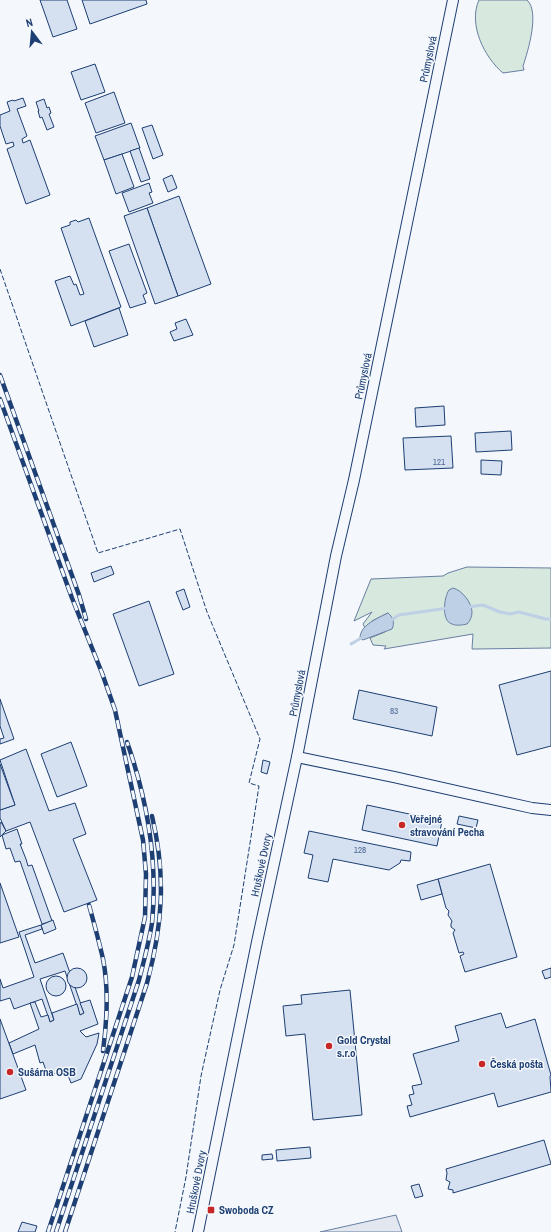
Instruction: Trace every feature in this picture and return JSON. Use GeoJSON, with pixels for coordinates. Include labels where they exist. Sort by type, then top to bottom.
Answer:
{"type":"FeatureCollection","features":[{"type":"Feature","properties":{"kind":"street","name":"Průmyslová"},"geometry":{"type":"LineString","coordinates":[[297,757],[336,556],[355,473],[453,0]]}},
{"type":"Feature","properties":{"kind":"street"},"geometry":{"type":"LineString","coordinates":[[297,757],[394,777],[524,807],[551,810]]}},
{"type":"Feature","properties":{"kind":"street","name":"Hruškové Dvory"},"geometry":{"type":"LineString","coordinates":[[198,1232],[257,942],[297,757]]}},
{"type":"Feature","properties":{"kind":"shaded area"},"geometry":{"type":"Polygon","coordinates":[[[479,0],[527,0],[531,6],[533,13],[532,32],[523,66],[524,70],[503,73],[484,49],[480,40],[475,19],[479,0]]]}},
{"type":"Feature","properties":{"kind":"shaded area"},"geometry":{"type":"Polygon","coordinates":[[[467,567],[551,568],[551,648],[472,649],[473,634],[384,649],[386,646],[373,645],[370,638],[385,632],[388,613],[372,621],[365,628],[363,624],[372,612],[354,621],[371,579],[443,576],[467,567]]]}},
{"type":"Feature","properties":{"kind":"shaded area"},"geometry":{"type":"Polygon","coordinates":[[[396,1215],[402,1232],[320,1232],[396,1215]]]}},
{"type":"Feature","properties":{"kind":"water"},"geometry":{"type":"Polygon","coordinates":[[[453,588],[463,594],[472,608],[472,616],[467,624],[454,625],[446,618],[444,608],[447,593],[453,588]]]}},
{"type":"Feature","properties":{"kind":"water"},"geometry":{"type":"Polygon","coordinates":[[[388,613],[393,620],[392,629],[363,640],[360,638],[363,629],[366,626],[388,613]]]}},
{"type":"Feature","properties":{"kind":"building"},"geometry":{"type":"Polygon","coordinates":[[[40,0],[67,0],[77,29],[53,37],[40,0]]]}},
{"type":"Feature","properties":{"kind":"building"},"geometry":{"type":"Polygon","coordinates":[[[82,0],[146,0],[147,4],[90,24],[82,0]]]}},
{"type":"Feature","properties":{"kind":"building"},"geometry":{"type":"Polygon","coordinates":[[[95,64],[105,92],[81,100],[71,72],[95,64]]]}},
{"type":"Feature","properties":{"kind":"building"},"geometry":{"type":"Polygon","coordinates":[[[114,92],[125,123],[96,133],[85,103],[114,92]]]}},
{"type":"Feature","properties":{"kind":"building"},"geometry":{"type":"Polygon","coordinates":[[[23,98],[26,106],[17,109],[27,136],[22,139],[23,143],[30,140],[50,195],[26,204],[7,149],[14,146],[13,142],[6,144],[0,126],[0,115],[10,111],[7,102],[23,98]]]}},
{"type":"Feature","properties":{"kind":"building"},"geometry":{"type":"Polygon","coordinates":[[[44,99],[47,108],[49,107],[51,113],[49,114],[54,127],[47,130],[42,117],[40,118],[36,102],[44,99]]]}},
{"type":"Feature","properties":{"kind":"building"},"geometry":{"type":"Polygon","coordinates":[[[131,123],[140,148],[104,160],[95,136],[131,123]]]}},
{"type":"Feature","properties":{"kind":"building"},"geometry":{"type":"Polygon","coordinates":[[[152,125],[163,155],[153,159],[142,128],[152,125]]]}},
{"type":"Feature","properties":{"kind":"building"},"geometry":{"type":"Polygon","coordinates":[[[139,148],[150,179],[141,182],[130,151],[139,148]]]}},
{"type":"Feature","properties":{"kind":"building"},"geometry":{"type":"Polygon","coordinates":[[[122,154],[134,187],[116,194],[104,160],[122,154]]]}},
{"type":"Feature","properties":{"kind":"building"},"geometry":{"type":"Polygon","coordinates":[[[172,175],[177,188],[168,192],[163,179],[172,175]]]}},
{"type":"Feature","properties":{"kind":"building"},"geometry":{"type":"Polygon","coordinates":[[[149,183],[152,192],[149,193],[153,203],[129,212],[122,193],[149,183]]]}},
{"type":"Feature","properties":{"kind":"building"},"geometry":{"type":"Polygon","coordinates":[[[179,196],[211,284],[178,296],[147,208],[179,196]]]}},
{"type":"Feature","properties":{"kind":"building"},"geometry":{"type":"Polygon","coordinates":[[[147,208],[178,296],[155,304],[124,216],[147,208]]]}},
{"type":"Feature","properties":{"kind":"building"},"geometry":{"type":"Polygon","coordinates":[[[89,218],[121,307],[71,326],[55,281],[70,276],[74,285],[76,284],[80,295],[84,294],[61,228],[70,225],[70,222],[76,220],[78,222],[89,218]]]}},
{"type":"Feature","properties":{"kind":"building"},"geometry":{"type":"Polygon","coordinates":[[[129,244],[147,293],[143,295],[146,303],[130,308],[109,251],[129,244]]]}},
{"type":"Feature","properties":{"kind":"building"},"geometry":{"type":"Polygon","coordinates":[[[119,308],[128,335],[94,347],[85,321],[119,308]]]}},
{"type":"Feature","properties":{"kind":"building"},"geometry":{"type":"Polygon","coordinates":[[[186,319],[193,335],[174,341],[170,332],[177,329],[175,323],[186,319]]]}},
{"type":"Feature","properties":{"kind":"building"},"geometry":{"type":"Polygon","coordinates":[[[444,406],[445,425],[416,427],[415,408],[444,406]]]}},
{"type":"Feature","properties":{"kind":"building"},"geometry":{"type":"Polygon","coordinates":[[[511,431],[512,450],[476,452],[475,433],[511,431]]]}},
{"type":"Feature","properties":{"kind":"building"},"geometry":{"type":"Polygon","coordinates":[[[451,436],[453,468],[405,470],[403,438],[451,436]]]}},
{"type":"Feature","properties":{"kind":"building"},"geometry":{"type":"Polygon","coordinates":[[[481,460],[502,461],[501,475],[481,474],[481,460]]]}},
{"type":"Feature","properties":{"kind":"building"},"geometry":{"type":"Polygon","coordinates":[[[111,566],[114,574],[94,582],[91,573],[111,566]]]}},
{"type":"Feature","properties":{"kind":"building"},"geometry":{"type":"Polygon","coordinates":[[[184,589],[190,607],[183,610],[176,592],[184,589]]]}},
{"type":"Feature","properties":{"kind":"building"},"geometry":{"type":"Polygon","coordinates":[[[149,601],[174,674],[139,686],[113,614],[149,601]]]}},
{"type":"Feature","properties":{"kind":"building"},"geometry":{"type":"Polygon","coordinates":[[[551,671],[551,746],[517,755],[499,685],[551,671]]]}},
{"type":"Feature","properties":{"kind":"building"},"geometry":{"type":"Polygon","coordinates":[[[359,690],[437,707],[432,736],[353,719],[359,690]]]}},
{"type":"Feature","properties":{"kind":"building"},"geometry":{"type":"Polygon","coordinates":[[[0,699],[14,739],[0,744],[0,739],[4,738],[0,726],[0,699]]]}},
{"type":"Feature","properties":{"kind":"building"},"geometry":{"type":"Polygon","coordinates":[[[71,742],[87,786],[57,797],[41,754],[71,742]]]}},
{"type":"Feature","properties":{"kind":"building"},"geometry":{"type":"Polygon","coordinates":[[[26,749],[49,811],[75,803],[86,834],[73,839],[97,900],[64,912],[30,822],[6,831],[0,818],[0,810],[15,805],[0,760],[26,749]]]}},
{"type":"Feature","properties":{"kind":"building"},"geometry":{"type":"Polygon","coordinates":[[[263,760],[270,762],[267,774],[261,772],[263,760]]]}},
{"type":"Feature","properties":{"kind":"building"},"geometry":{"type":"Polygon","coordinates":[[[0,764],[15,805],[0,810],[0,764]]]}},
{"type":"Feature","properties":{"kind":"building","name":"Veřejné stravování Pecha"},"geometry":{"type":"Polygon","coordinates":[[[367,805],[442,821],[437,846],[362,830],[367,805]]]}},
{"type":"Feature","properties":{"kind":"building"},"geometry":{"type":"Polygon","coordinates":[[[459,816],[478,820],[476,828],[457,824],[459,816]]]}},
{"type":"Feature","properties":{"kind":"building"},"geometry":{"type":"Polygon","coordinates":[[[1,822],[6,831],[0,837],[0,824],[1,822]]]}},
{"type":"Feature","properties":{"kind":"building"},"geometry":{"type":"Polygon","coordinates":[[[17,829],[22,844],[20,844],[28,866],[32,865],[52,921],[42,924],[20,861],[15,862],[10,848],[6,849],[2,835],[17,829]]]}},
{"type":"Feature","properties":{"kind":"building"},"geometry":{"type":"Polygon","coordinates":[[[309,831],[411,852],[410,861],[401,860],[400,863],[389,870],[333,859],[328,882],[308,878],[313,855],[304,853],[309,831]]]}},
{"type":"Feature","properties":{"kind":"building"},"geometry":{"type":"Polygon","coordinates":[[[490,864],[517,957],[465,972],[460,956],[464,954],[463,952],[459,953],[453,933],[455,930],[451,927],[452,921],[448,915],[449,911],[446,908],[438,879],[490,864]]]}},
{"type":"Feature","properties":{"kind":"building"},"geometry":{"type":"Polygon","coordinates":[[[438,879],[442,894],[421,900],[417,885],[438,879]]]}},
{"type":"Feature","properties":{"kind":"building"},"geometry":{"type":"Polygon","coordinates":[[[0,883],[19,937],[0,943],[0,883]]]}},
{"type":"Feature","properties":{"kind":"building"},"geometry":{"type":"Polygon","coordinates":[[[53,920],[56,929],[44,934],[41,925],[53,920]]]}},
{"type":"Feature","properties":{"kind":"building"},"geometry":{"type":"Polygon","coordinates":[[[41,925],[42,929],[25,935],[35,963],[63,953],[84,1013],[80,1015],[65,971],[40,979],[54,1020],[50,1022],[42,999],[14,1009],[10,998],[0,1001],[0,979],[3,988],[34,977],[19,932],[41,925]]]}},
{"type":"Feature","properties":{"kind":"building"},"geometry":{"type":"Polygon","coordinates":[[[73,968],[81,968],[87,974],[87,982],[81,988],[73,988],[67,982],[67,974],[73,968]]]}},
{"type":"Feature","properties":{"kind":"building"},"geometry":{"type":"Polygon","coordinates":[[[551,968],[551,977],[545,979],[542,971],[551,968]]]}},
{"type":"Feature","properties":{"kind":"building"},"geometry":{"type":"Polygon","coordinates":[[[52,976],[60,976],[66,982],[66,990],[60,996],[52,996],[46,990],[46,982],[52,976]]]}},
{"type":"Feature","properties":{"kind":"building"},"geometry":{"type":"Polygon","coordinates":[[[350,990],[362,1115],[313,1120],[305,1034],[286,1036],[283,1006],[302,1004],[301,995],[350,990]]]}},
{"type":"Feature","properties":{"kind":"building"},"geometry":{"type":"Polygon","coordinates":[[[90,1000],[98,1024],[80,1031],[86,1037],[99,1033],[97,1044],[81,1079],[71,1083],[66,1070],[48,1076],[43,1062],[40,1063],[35,1045],[13,1054],[9,1043],[39,1029],[30,1003],[35,1002],[41,1017],[48,1015],[50,1022],[54,1020],[52,1013],[77,1004],[80,1015],[84,1013],[80,1003],[90,1000]]]}},
{"type":"Feature","properties":{"kind":"building","name":"Česká pošta"},"geometry":{"type":"Polygon","coordinates":[[[501,1013],[506,1028],[535,1019],[551,1075],[551,1092],[498,1107],[494,1093],[410,1117],[407,1106],[412,1105],[409,1095],[414,1094],[412,1086],[422,1084],[413,1054],[459,1041],[455,1026],[501,1013]]]}},
{"type":"Feature","properties":{"kind":"building","name":"Sušárna OSB"},"geometry":{"type":"Polygon","coordinates":[[[0,1019],[26,1090],[0,1099],[0,1019]]]}},
{"type":"Feature","properties":{"kind":"building"},"geometry":{"type":"Polygon","coordinates":[[[544,1140],[551,1164],[453,1193],[453,1190],[448,1189],[450,1182],[446,1180],[446,1169],[544,1140]]]}},
{"type":"Feature","properties":{"kind":"building"},"geometry":{"type":"Polygon","coordinates":[[[310,1147],[311,1158],[277,1161],[276,1150],[310,1147]]]}},
{"type":"Feature","properties":{"kind":"building"},"geometry":{"type":"Polygon","coordinates":[[[272,1154],[273,1159],[262,1160],[262,1155],[272,1154]]]}},
{"type":"Feature","properties":{"kind":"building"},"geometry":{"type":"Polygon","coordinates":[[[419,1184],[423,1196],[415,1198],[411,1186],[419,1184]]]}},
{"type":"Feature","properties":{"kind":"building"},"geometry":{"type":"Polygon","coordinates":[[[22,1222],[37,1226],[35,1232],[18,1232],[22,1222]]]}},
{"type":"Feature","properties":{"kind":"waterway"},"geometry":{"type":"LineString","coordinates":[[468,607],[483,605],[500,612],[510,614],[519,612],[551,619]]}},
{"type":"Feature","properties":{"kind":"waterway"},"geometry":{"type":"LineString","coordinates":[[390,621],[399,615],[448,608]]}},
{"type":"Feature","properties":{"kind":"waterway"},"geometry":{"type":"LineString","coordinates":[[351,644],[363,637]]}},
{"type":"Feature","properties":{"kind":"railway"},"geometry":{"type":"LineString","coordinates":[[0,375],[79,595],[86,619]]}},
{"type":"Feature","properties":{"kind":"railway"},"geometry":{"type":"LineString","coordinates":[[0,399],[72,598],[115,710],[143,840],[146,874],[145,917],[132,977],[48,1232]]}},
{"type":"Feature","properties":{"kind":"railway"},"geometry":{"type":"LineString","coordinates":[[56,1232],[139,980],[152,923],[153,877],[149,831],[140,786],[127,742]]}},
{"type":"Feature","properties":{"kind":"railway"},"geometry":{"type":"LineString","coordinates":[[65,1232],[147,983],[152,961],[161,900],[159,859],[152,816]]}},
{"type":"Feature","properties":{"kind":"railway"},"geometry":{"type":"LineString","coordinates":[[89,905],[105,970],[107,993],[106,1028],[103,1051]]}},
{"type":"Feature","properties":{"kind":"fence"},"geometry":{"type":"LineString","coordinates":[[0,269],[98,553],[180,529],[207,612],[260,739],[249,783],[259,786],[234,945],[220,990],[201,1076],[186,1177],[175,1232]]}},
{"type":"Feature","properties":{"kind":"place","name":"Veřejné stravování Pecha"},"geometry":{"type":"Point","coordinates":[402,825]}},
{"type":"Feature","properties":{"kind":"place","name":"Gold Crystal s.r.o"},"geometry":{"type":"Point","coordinates":[329,1046]}},
{"type":"Feature","properties":{"kind":"place","name":"Česká pošta"},"geometry":{"type":"Point","coordinates":[482,1064]}},
{"type":"Feature","properties":{"kind":"place","name":"Sušárna OSB"},"geometry":{"type":"Point","coordinates":[10,1072]}},
{"type":"Feature","properties":{"kind":"place","name":"Swoboda CZ"},"geometry":{"type":"Point","coordinates":[211,1210]}}]}
